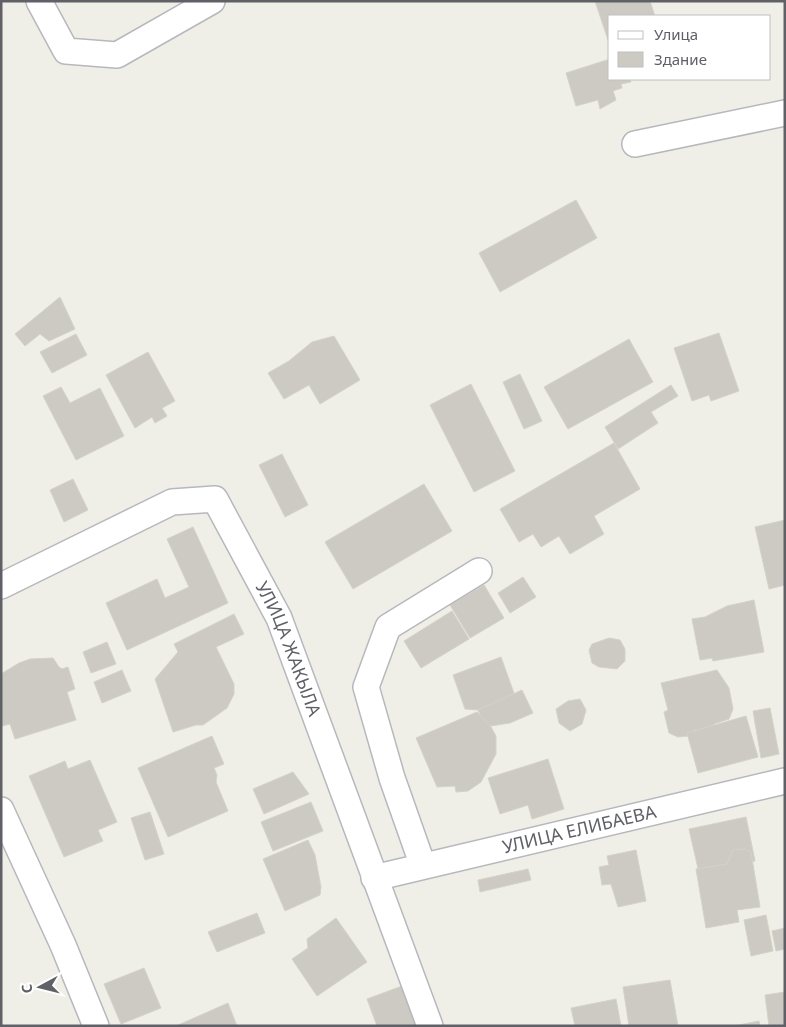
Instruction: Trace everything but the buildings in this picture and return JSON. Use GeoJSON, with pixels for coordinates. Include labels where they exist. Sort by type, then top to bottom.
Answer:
{"type":"FeatureCollection","features":[{"type":"Feature","properties":{"kind":"street"},"geometry":{"type":"LineString","coordinates":[[39,1],[66,51],[117,55],[212,1]]}},
{"type":"Feature","properties":{"kind":"street"},"geometry":{"type":"LineString","coordinates":[[635,144],[785,113]]}},
{"type":"Feature","properties":{"kind":"street","name":"УЛИЦА ЖАКЫЛА"},"geometry":{"type":"LineString","coordinates":[[1,586],[172,502],[215,499],[279,618],[430,1026]]}},
{"type":"Feature","properties":{"kind":"street"},"geometry":{"type":"LineString","coordinates":[[423,866],[392,778],[366,687],[388,627],[479,571]]}},
{"type":"Feature","properties":{"kind":"street","name":"УЛИЦА ЕЛИБАЕВА"},"geometry":{"type":"LineString","coordinates":[[374,878],[785,780]]}},
{"type":"Feature","properties":{"kind":"street"},"geometry":{"type":"LineString","coordinates":[[1,810],[63,945],[96,1026]]}}]}
